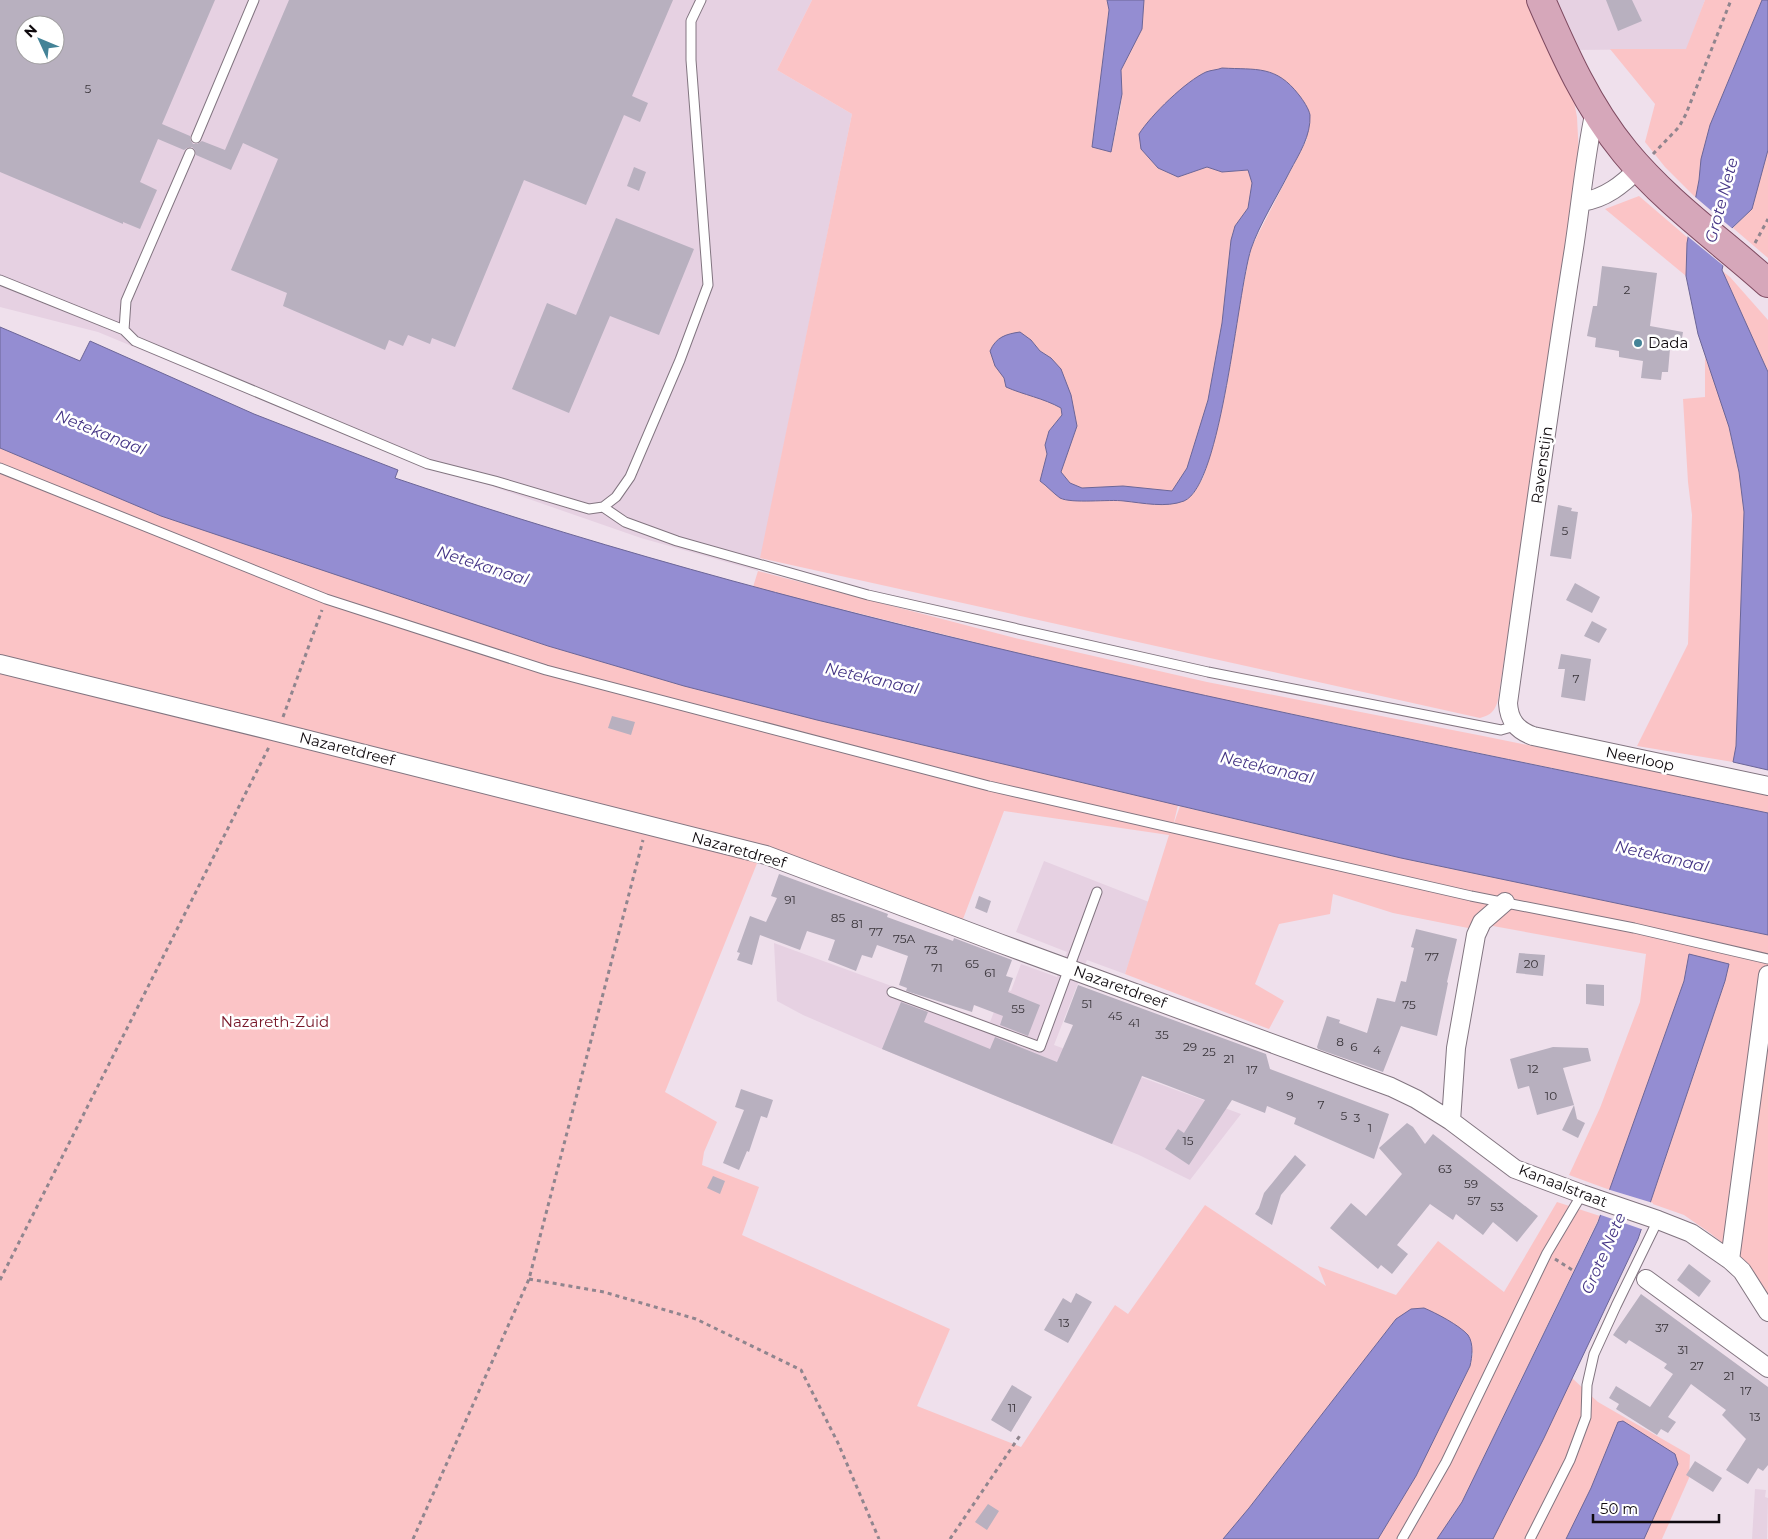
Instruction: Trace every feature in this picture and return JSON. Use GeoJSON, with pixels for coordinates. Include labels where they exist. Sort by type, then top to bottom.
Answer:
{"type":"FeatureCollection","features":[{"type":"Feature","properties":{"kind":"main road"},"geometry":{"type":"LineString","coordinates":[[1540,0],[1580,84],[1595,110],[1626,153],[1667,196],[1768,283]]}},
{"type":"Feature","properties":{"kind":"street","name":"Ravenstijn"},"geometry":{"type":"LineString","coordinates":[[1515,726],[1508,703],[1589,136],[1595,110]]}},
{"type":"Feature","properties":{"kind":"street"},"geometry":{"type":"LineString","coordinates":[[1581,202],[1603,196],[1625,182],[1639,168]]}},
{"type":"Feature","properties":{"kind":"street","name":"Nazaretdreef"},"geometry":{"type":"LineString","coordinates":[[0,664],[766,855],[1390,1086],[1416,1099],[1450,1121]]}},
{"type":"Feature","properties":{"kind":"street","name":"Neerloop"},"geometry":{"type":"LineString","coordinates":[[1515,726],[1533,736],[1768,786]]}},
{"type":"Feature","properties":{"kind":"street"},"geometry":{"type":"LineString","coordinates":[[1450,1121],[1456,1048],[1476,935],[1482,922],[1506,902]]}},
{"type":"Feature","properties":{"kind":"street"},"geometry":{"type":"LineString","coordinates":[[1730,1260],[1768,975]]}},
{"type":"Feature","properties":{"kind":"street","name":"Kanaalstraat"},"geometry":{"type":"LineString","coordinates":[[1450,1121],[1515,1169],[1691,1233],[1730,1260],[1742,1271],[1768,1312]]}},
{"type":"Feature","properties":{"kind":"street"},"geometry":{"type":"LineString","coordinates":[[1646,1279],[1767,1365]]}},
{"type":"Feature","properties":{"kind":"lane"},"geometry":{"type":"LineString","coordinates":[[196,138],[254,0]]}},
{"type":"Feature","properties":{"kind":"lane"},"geometry":{"type":"LineString","coordinates":[[0,280],[124,330],[135,341],[428,464],[495,481],[589,509],[603,507],[616,497],[630,477],[680,360],[708,285],[692,60],[692,20],[700,0]]}},
{"type":"Feature","properties":{"kind":"lane"},"geometry":{"type":"LineString","coordinates":[[124,330],[126,301],[190,152]]}},
{"type":"Feature","properties":{"kind":"lane"},"geometry":{"type":"LineString","coordinates":[[0,468],[326,598],[546,670],[989,786],[1471,896],[1634,928],[1768,959]]}},
{"type":"Feature","properties":{"kind":"lane"},"geometry":{"type":"LineString","coordinates":[[603,507],[625,522],[677,541],[868,594],[1208,672],[1501,730],[1515,726]]}},
{"type":"Feature","properties":{"kind":"lane"},"geometry":{"type":"LineString","coordinates":[[892,992],[1040,1046],[1097,892]]}},
{"type":"Feature","properties":{"kind":"lane"},"geometry":{"type":"LineString","coordinates":[[1402,1539],[1446,1462],[1547,1253],[1582,1194]]}},
{"type":"Feature","properties":{"kind":"lane"},"geometry":{"type":"LineString","coordinates":[[1530,1539],[1570,1460],[1586,1417],[1587,1385],[1594,1354],[1654,1219]]}},
{"type":"Feature","properties":{"kind":"path"},"geometry":{"type":"LineString","coordinates":[[1639,168],[1679,126],[1686,114],[1731,0]]}},
{"type":"Feature","properties":{"kind":"path"},"geometry":{"type":"LineString","coordinates":[[1744,261],[1768,219]]}},
{"type":"Feature","properties":{"kind":"path"},"geometry":{"type":"LineString","coordinates":[[0,1280],[277,732],[326,598]]}},
{"type":"Feature","properties":{"kind":"path"},"geometry":{"type":"LineString","coordinates":[[413,1539],[530,1279],[646,825]]}},
{"type":"Feature","properties":{"kind":"path"},"geometry":{"type":"LineString","coordinates":[[1547,1253],[1574,1271]]}},
{"type":"Feature","properties":{"kind":"path"},"geometry":{"type":"LineString","coordinates":[[530,1279],[604,1292],[696,1319],[801,1370],[838,1444],[879,1539]]}},
{"type":"Feature","properties":{"kind":"path"},"geometry":{"type":"LineString","coordinates":[[950,1539],[1021,1434]]}},
{"type":"Feature","properties":{"kind":"shaded area"},"geometry":{"type":"Polygon","coordinates":[[[0,0],[812,0],[777,70],[852,114],[758,571],[641,538],[356,439],[98,332],[0,307],[0,0]]]}},
{"type":"Feature","properties":{"kind":"shaded area"},"geometry":{"type":"Polygon","coordinates":[[[1551,0],[1705,0],[1687,49],[1573,50],[1551,0]]]}},
{"type":"Feature","properties":{"kind":"shaded area"},"geometry":{"type":"Polygon","coordinates":[[[1044,861],[1149,902],[1125,974],[1087,960],[1054,1045],[1241,1114],[1190,1180],[1139,1155],[882,1049],[803,1015],[777,1001],[774,943],[990,1022],[1003,989],[1011,991],[1021,964],[1057,977],[1067,952],[1016,932],[1044,861]]]}},
{"type":"Feature","properties":{"kind":"shaded area"},"geometry":{"type":"Polygon","coordinates":[[[1755,1489],[1766,1490],[1765,1497],[1768,1498],[1767,1539],[1752,1539],[1755,1489]]]}},
{"type":"Feature","properties":{"kind":"green space"},"geometry":{"type":"Polygon","coordinates":[[[812,0],[1107,0],[1109,10],[1092,146],[1111,152],[1120,111],[1122,94],[1121,70],[1142,29],[1144,0],[1528,0],[1573,96],[1577,117],[1579,157],[1498,700],[1492,712],[1480,718],[760,558],[852,114],[777,70],[812,0]],[[1260,70],[1206,72],[1161,108],[1141,149],[1158,168],[1178,177],[1207,167],[1222,172],[1248,170],[1252,183],[1248,208],[1235,226],[1231,240],[1222,323],[1208,400],[1187,468],[1172,491],[1123,486],[1082,488],[1070,483],[1061,472],[1077,426],[1051,358],[1040,351],[1031,340],[1004,378],[1006,387],[1045,400],[1061,408],[1062,415],[1049,431],[1045,445],[1047,454],[1040,481],[1091,500],[1169,504],[1185,500],[1193,494],[1203,478],[1227,384],[1239,307],[1251,248],[1307,139],[1260,70]]]}},
{"type":"Feature","properties":{"kind":"green space"},"geometry":{"type":"Polygon","coordinates":[[[1705,0],[1762,0],[1710,125],[1696,198],[1665,167],[1645,142],[1655,104],[1610,49],[1686,49],[1705,0]]]}},
{"type":"Feature","properties":{"kind":"green space"},"geometry":{"type":"Polygon","coordinates":[[[1768,150],[1768,258],[1733,228],[1752,209],[1768,150]]]}},
{"type":"Feature","properties":{"kind":"green space"},"geometry":{"type":"Polygon","coordinates":[[[1639,196],[1688,238],[1686,276],[1605,209],[1639,196]]]}},
{"type":"Feature","properties":{"kind":"green space"},"geometry":{"type":"Polygon","coordinates":[[[1721,270],[1730,277],[1768,320],[1768,372],[1721,270]]]}},
{"type":"Feature","properties":{"kind":"green space"},"geometry":{"type":"Polygon","coordinates":[[[1705,357],[1719,393],[1729,427],[1739,472],[1744,512],[1736,746],[1733,762],[1637,746],[1688,644],[1692,515],[1683,399],[1705,397],[1705,357]]]}},
{"type":"Feature","properties":{"kind":"green space","name":"Nazareth-Zuid"},"geometry":{"type":"Polygon","coordinates":[[[0,448],[161,516],[548,646],[684,686],[817,720],[1178,805],[1173,826],[1180,806],[1401,858],[1768,935],[1768,1294],[1743,1259],[1710,1233],[1684,1215],[1650,1203],[1725,981],[1729,964],[1689,955],[1684,981],[1610,1190],[1569,1175],[1600,1108],[1640,1002],[1646,954],[1493,926],[1468,928],[1393,913],[1333,894],[1330,914],[1279,924],[1255,984],[1284,1001],[1269,1029],[1125,974],[1169,835],[1004,811],[963,919],[764,846],[665,1092],[717,1122],[704,1152],[702,1165],[759,1187],[742,1235],[950,1329],[917,1406],[1021,1447],[1115,1305],[1128,1314],[1205,1205],[1326,1286],[1318,1266],[1396,1295],[1438,1241],[1504,1292],[1557,1202],[1600,1216],[1462,1502],[1437,1539],[1378,1539],[1416,1476],[1470,1366],[1473,1353],[1396,1319],[1223,1539],[0,1539],[0,448]]]}},
{"type":"Feature","properties":{"kind":"green space"},"geometry":{"type":"Polygon","coordinates":[[[758,571],[1015,638],[1207,682],[1768,794],[1768,813],[1205,696],[1014,652],[753,587],[758,571]]]}},
{"type":"Feature","properties":{"kind":"green space"},"geometry":{"type":"Polygon","coordinates":[[[1572,1378],[1598,1402],[1690,1455],[1689,1478],[1662,1539],[1493,1539],[1572,1378]]]}},
{"type":"Feature","properties":{"kind":"water"},"geometry":{"type":"Polygon","coordinates":[[[1107,0],[1144,0],[1142,29],[1121,70],[1122,94],[1111,152],[1092,147],[1109,10],[1107,0]]]}},
{"type":"Feature","properties":{"kind":"water","name":"Grote Nete"},"geometry":{"type":"Polygon","coordinates":[[[1762,0],[1768,0],[1768,150],[1752,209],[1731,229],[1722,270],[1768,372],[1768,770],[1733,762],[1736,746],[1744,512],[1739,472],[1729,427],[1698,334],[1686,276],[1687,243],[1701,159],[1710,125],[1762,0]]]}},
{"type":"Feature","properties":{"kind":"water"},"geometry":{"type":"Polygon","coordinates":[[[1222,68],[1265,71],[1282,78],[1291,85],[1304,102],[1310,115],[1310,123],[1304,144],[1251,249],[1226,386],[1209,461],[1197,487],[1184,501],[1177,503],[1073,501],[1060,498],[1040,481],[1047,454],[1045,445],[1049,431],[1062,415],[1061,408],[1006,387],[1004,378],[995,366],[990,351],[998,339],[1020,332],[1061,369],[1071,395],[1077,426],[1061,472],[1070,483],[1082,488],[1123,486],[1172,491],[1187,468],[1208,400],[1222,323],[1231,240],[1235,226],[1248,208],[1252,183],[1248,170],[1222,172],[1207,167],[1178,177],[1158,168],[1141,149],[1139,134],[1160,108],[1189,83],[1206,72],[1222,68]]]}},
{"type":"Feature","properties":{"kind":"water","name":"Netekanaal"},"geometry":{"type":"Polygon","coordinates":[[[0,327],[80,361],[90,341],[254,414],[398,470],[395,478],[563,532],[733,581],[904,625],[1249,705],[1768,813],[1768,935],[1401,858],[817,720],[684,686],[548,646],[161,516],[0,448],[0,327]]]}},
{"type":"Feature","properties":{"kind":"water"},"geometry":{"type":"Polygon","coordinates":[[[1689,954],[1729,964],[1725,981],[1638,1239],[1544,1438],[1493,1539],[1437,1539],[1462,1502],[1598,1222],[1684,981],[1689,954]]]}},
{"type":"Feature","properties":{"kind":"water"},"geometry":{"type":"Polygon","coordinates":[[[1424,1308],[1453,1323],[1468,1335],[1472,1346],[1471,1362],[1416,1476],[1378,1539],[1223,1539],[1396,1319],[1411,1309],[1424,1308]]]}},
{"type":"Feature","properties":{"kind":"water"},"geometry":{"type":"Polygon","coordinates":[[[1623,1421],[1675,1454],[1678,1464],[1644,1539],[1566,1539],[1591,1488],[1618,1422],[1623,1421]]]}},
{"type":"Feature","properties":{"kind":"pier"},"geometry":{"type":"Polygon","coordinates":[[[1694,196],[1734,230],[1725,267],[1686,235],[1694,196]]]}},
{"type":"Feature","properties":{"kind":"pier"},"geometry":{"type":"Polygon","coordinates":[[[1607,1189],[1653,1203],[1644,1230],[1598,1214],[1607,1189]]]}},
{"type":"Feature","properties":{"kind":"building"},"geometry":{"type":"Polygon","coordinates":[[[0,0],[215,0],[162,124],[190,136],[193,144],[202,141],[225,150],[289,0],[673,0],[632,96],[648,103],[640,122],[624,115],[586,205],[524,180],[455,347],[432,338],[430,344],[408,335],[403,346],[389,340],[385,350],[283,306],[287,293],[231,270],[278,159],[243,143],[231,170],[196,155],[192,147],[184,150],[158,139],[140,182],[157,190],[140,229],[123,222],[123,224],[0,172],[0,0]]]}},
{"type":"Feature","properties":{"kind":"building"},"geometry":{"type":"Polygon","coordinates":[[[1606,0],[1632,0],[1642,21],[1618,31],[1606,0]]]}},
{"type":"Feature","properties":{"kind":"building"},"geometry":{"type":"Polygon","coordinates":[[[634,167],[646,172],[639,191],[627,186],[634,167]]]}},
{"type":"Feature","properties":{"kind":"building"},"geometry":{"type":"Polygon","coordinates":[[[616,218],[694,249],[659,335],[610,316],[569,413],[512,389],[547,303],[576,315],[616,218]]]}},
{"type":"Feature","properties":{"kind":"building"},"geometry":{"type":"Polygon","coordinates":[[[1602,266],[1657,273],[1650,326],[1683,332],[1680,350],[1670,349],[1668,372],[1662,372],[1661,380],[1641,378],[1643,361],[1619,357],[1619,351],[1595,347],[1596,338],[1587,336],[1593,306],[1597,306],[1602,266]]]}},
{"type":"Feature","properties":{"kind":"building"},"geometry":{"type":"Polygon","coordinates":[[[1558,505],[1572,508],[1571,511],[1578,512],[1571,559],[1550,556],[1558,505]]]}},
{"type":"Feature","properties":{"kind":"building"},"geometry":{"type":"Polygon","coordinates":[[[1575,583],[1600,597],[1592,613],[1566,600],[1575,583]]]}},
{"type":"Feature","properties":{"kind":"building"},"geometry":{"type":"Polygon","coordinates":[[[1592,621],[1607,629],[1599,643],[1584,636],[1592,621]]]}},
{"type":"Feature","properties":{"kind":"building"},"geometry":{"type":"Polygon","coordinates":[[[1561,654],[1591,659],[1585,701],[1561,697],[1565,669],[1558,669],[1561,654]]]}},
{"type":"Feature","properties":{"kind":"building"},"geometry":{"type":"Polygon","coordinates":[[[612,716],[635,722],[631,735],[608,728],[612,716]]]}},
{"type":"Feature","properties":{"kind":"building"},"geometry":{"type":"Polygon","coordinates":[[[779,874],[888,914],[887,917],[953,941],[954,938],[1012,960],[1006,976],[1013,978],[1008,992],[1040,1005],[1028,1036],[1000,1025],[1003,1016],[974,1005],[972,1012],[906,991],[907,988],[899,985],[908,956],[877,945],[872,958],[862,955],[856,971],[828,960],[835,940],[807,931],[800,950],[760,935],[752,965],[737,960],[740,953],[737,952],[750,916],[766,922],[777,898],[771,896],[779,874]]]}},
{"type":"Feature","properties":{"kind":"building"},"geometry":{"type":"Polygon","coordinates":[[[979,896],[991,901],[987,913],[975,908],[979,896]]]}},
{"type":"Feature","properties":{"kind":"building"},"geometry":{"type":"Polygon","coordinates":[[[1416,929],[1457,939],[1437,1036],[1401,1026],[1383,1072],[1318,1049],[1327,1016],[1340,1020],[1339,1023],[1367,1033],[1377,998],[1395,1002],[1401,981],[1406,982],[1414,948],[1411,947],[1416,929]]]}},
{"type":"Feature","properties":{"kind":"building"},"geometry":{"type":"Polygon","coordinates":[[[1519,953],[1545,955],[1543,976],[1516,973],[1519,953]]]}},
{"type":"Feature","properties":{"kind":"building"},"geometry":{"type":"Polygon","coordinates":[[[1586,984],[1604,985],[1604,1006],[1586,1004],[1586,984]]]}},
{"type":"Feature","properties":{"kind":"building"},"geometry":{"type":"Polygon","coordinates":[[[1078,985],[1266,1054],[1270,1069],[1389,1114],[1374,1159],[1294,1124],[1296,1118],[1267,1106],[1265,1113],[1232,1100],[1189,1165],[1165,1149],[1178,1129],[1184,1133],[1205,1100],[1161,1083],[1142,1076],[1112,1144],[882,1049],[901,1002],[928,1012],[924,1022],[990,1049],[995,1037],[1057,1062],[1073,1025],[1064,1022],[1078,985]]]}},
{"type":"Feature","properties":{"kind":"building"},"geometry":{"type":"Polygon","coordinates":[[[1553,1047],[1588,1048],[1591,1061],[1563,1068],[1574,1105],[1537,1115],[1529,1086],[1518,1089],[1510,1059],[1553,1047]]]}},
{"type":"Feature","properties":{"kind":"building"},"geometry":{"type":"Polygon","coordinates":[[[741,1089],[773,1100],[767,1118],[761,1116],[749,1152],[747,1151],[739,1170],[723,1163],[744,1110],[735,1107],[741,1089]]]}},
{"type":"Feature","properties":{"kind":"building"},"geometry":{"type":"Polygon","coordinates":[[[1574,1105],[1577,1119],[1585,1123],[1578,1138],[1562,1130],[1574,1105]]]}},
{"type":"Feature","properties":{"kind":"building"},"geometry":{"type":"Polygon","coordinates":[[[1407,1123],[1413,1127],[1425,1144],[1433,1134],[1538,1216],[1517,1242],[1493,1222],[1483,1235],[1456,1214],[1453,1220],[1430,1204],[1397,1245],[1408,1254],[1392,1274],[1381,1265],[1378,1269],[1330,1228],[1351,1203],[1366,1216],[1402,1174],[1379,1148],[1407,1123]]]}},
{"type":"Feature","properties":{"kind":"building"},"geometry":{"type":"Polygon","coordinates":[[[1295,1155],[1306,1165],[1281,1195],[1272,1225],[1255,1214],[1264,1193],[1295,1155]]]}},
{"type":"Feature","properties":{"kind":"building"},"geometry":{"type":"Polygon","coordinates":[[[713,1176],[725,1181],[720,1194],[707,1188],[713,1176]]]}},
{"type":"Feature","properties":{"kind":"building"},"geometry":{"type":"Polygon","coordinates":[[[1689,1264],[1711,1281],[1699,1297],[1677,1280],[1689,1264]]]}},
{"type":"Feature","properties":{"kind":"building"},"geometry":{"type":"Polygon","coordinates":[[[1076,1293],[1092,1302],[1068,1343],[1044,1330],[1063,1298],[1071,1303],[1076,1293]]]}},
{"type":"Feature","properties":{"kind":"building"},"geometry":{"type":"Polygon","coordinates":[[[1641,1294],[1768,1387],[1768,1465],[1763,1471],[1758,1468],[1748,1484],[1726,1470],[1746,1439],[1722,1415],[1726,1410],[1691,1384],[1668,1417],[1676,1422],[1668,1433],[1661,1429],[1657,1435],[1616,1409],[1619,1404],[1609,1398],[1616,1386],[1650,1407],[1673,1374],[1664,1368],[1667,1364],[1629,1340],[1626,1344],[1613,1335],[1641,1294]]]}},
{"type":"Feature","properties":{"kind":"building"},"geometry":{"type":"Polygon","coordinates":[[[1012,1385],[1032,1397],[1011,1432],[991,1420],[1012,1385]]]}},
{"type":"Feature","properties":{"kind":"building"},"geometry":{"type":"Polygon","coordinates":[[[1695,1461],[1722,1478],[1713,1492],[1686,1475],[1695,1461]]]}},
{"type":"Feature","properties":{"kind":"building"},"geometry":{"type":"Polygon","coordinates":[[[988,1504],[999,1511],[987,1530],[975,1522],[988,1504]]]}},
{"type":"Feature","properties":{"kind":"place","name":"Dada"},"geometry":{"type":"Point","coordinates":[1638,343]}}]}
